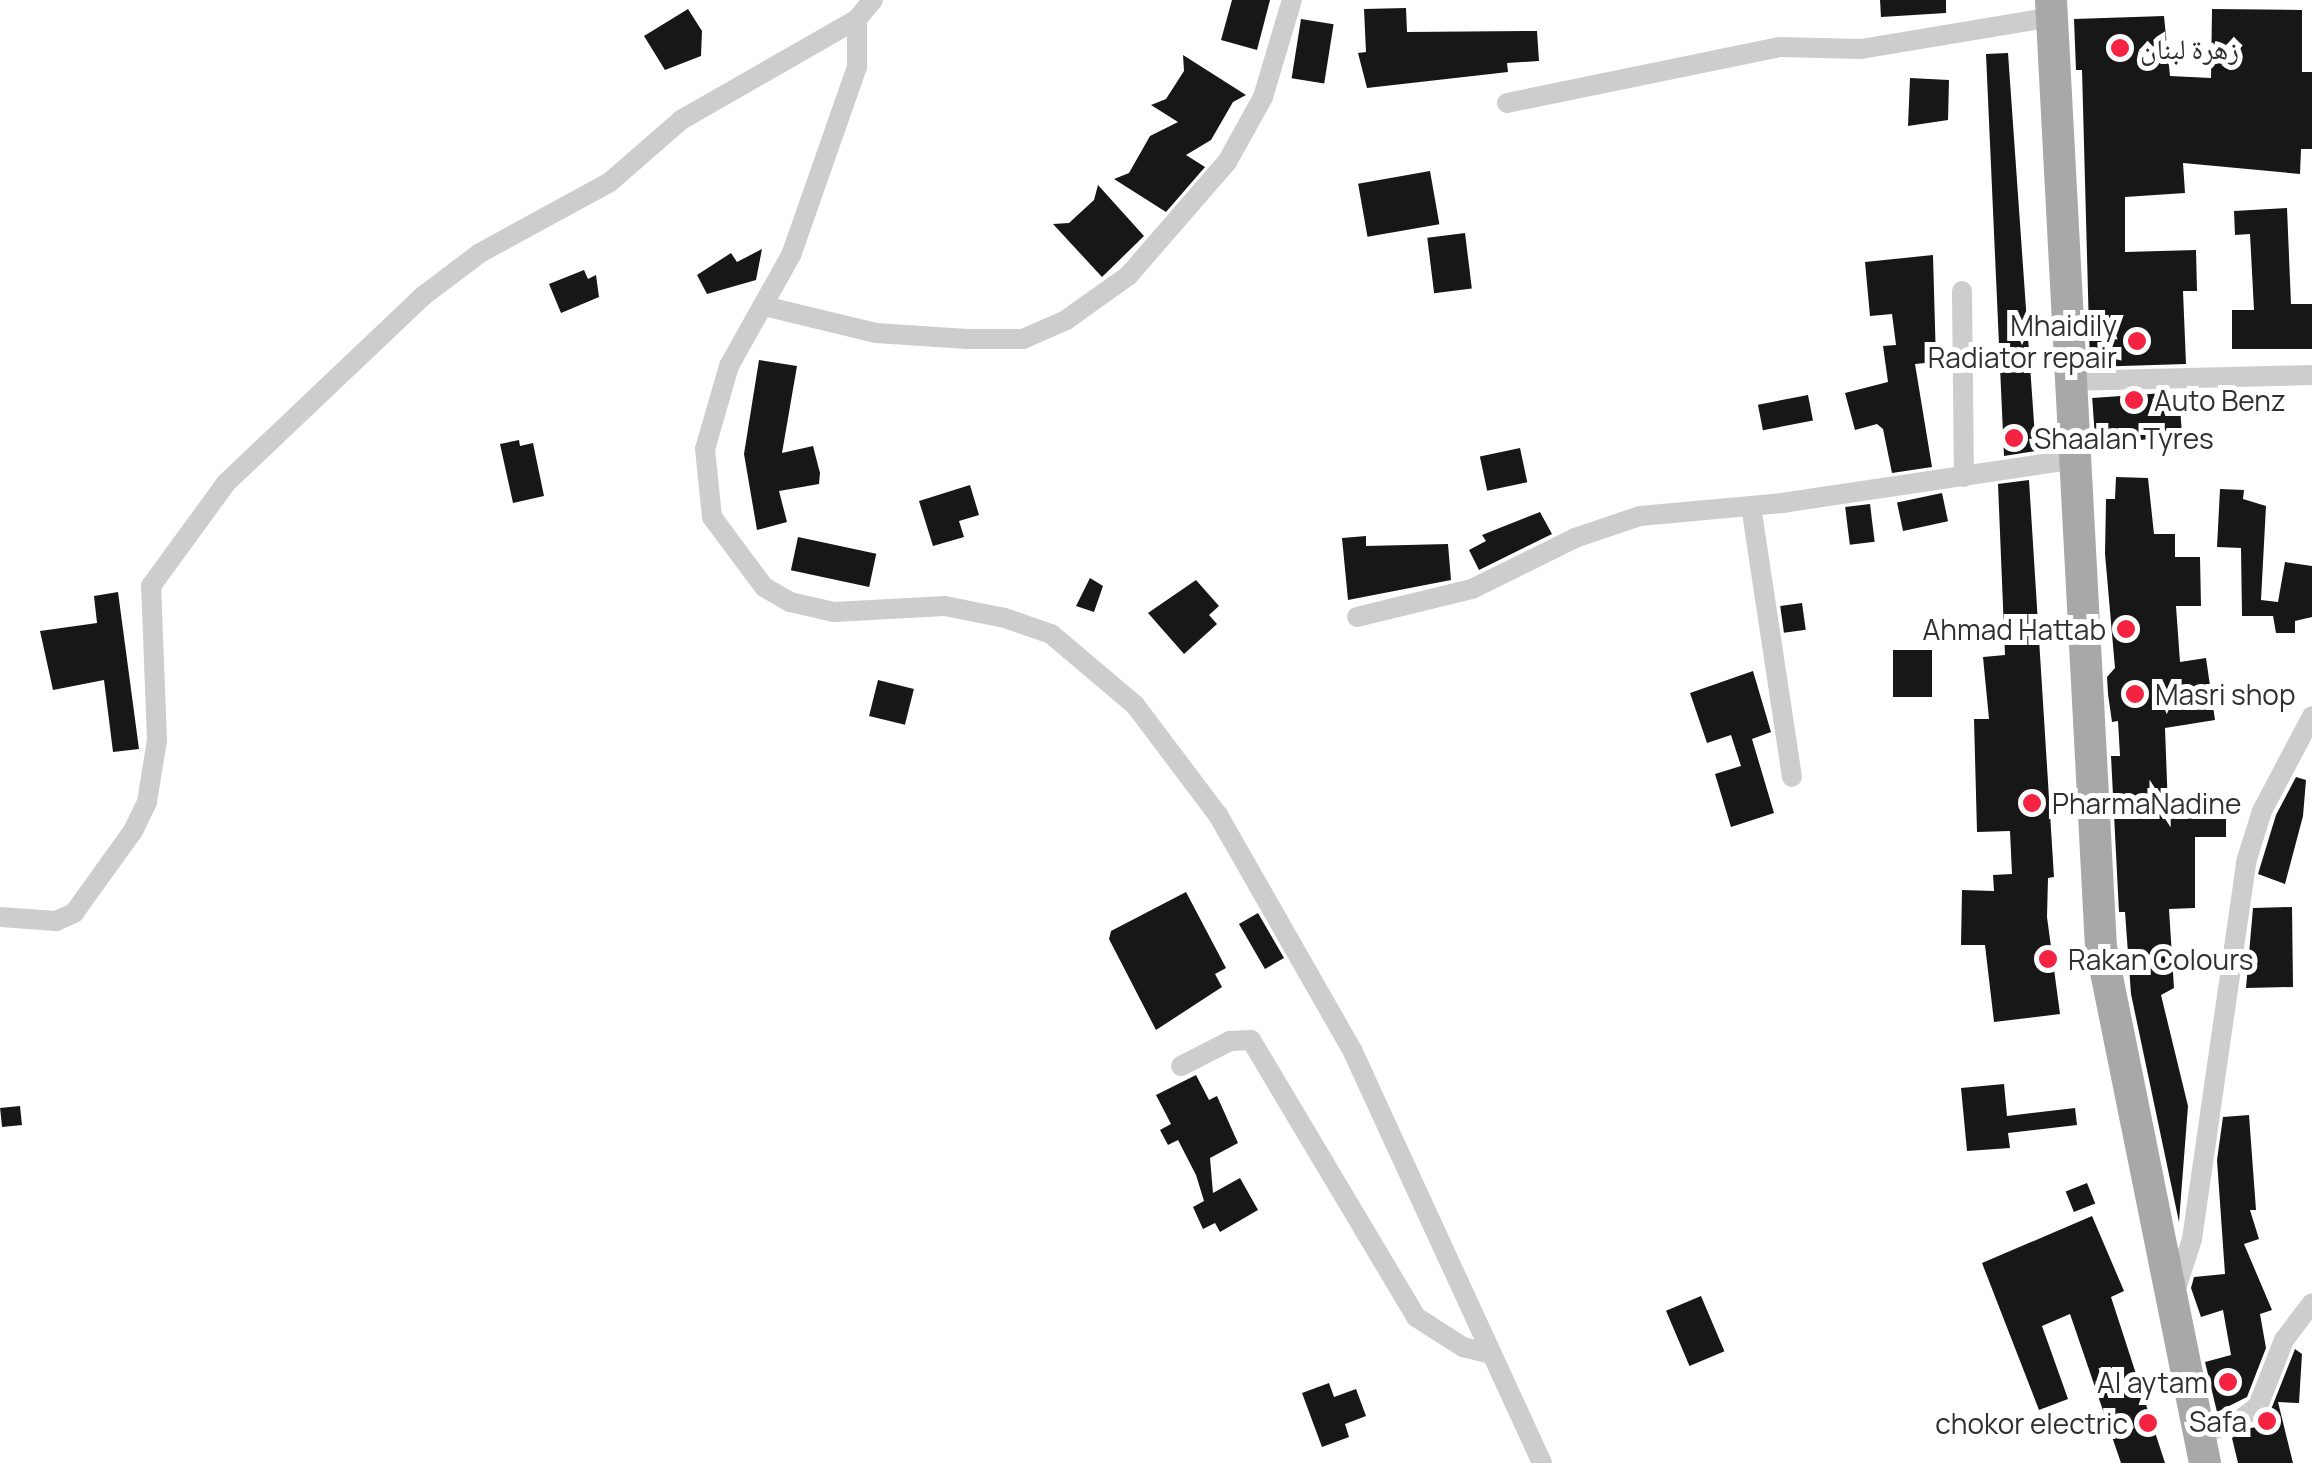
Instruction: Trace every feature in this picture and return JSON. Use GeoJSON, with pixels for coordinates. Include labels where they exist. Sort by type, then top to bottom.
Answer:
{"type":"FeatureCollection","features":[{"type":"Feature","properties":{"kind":"main road"},"geometry":{"type":"LineString","coordinates":[[2052,8],[2068,381],[2101,947],[2201,1449]]}},
{"type":"Feature","properties":{"kind":"street"},"geometry":{"type":"LineString","coordinates":[[0,917],[56,920],[74,913],[133,831],[147,802],[157,740],[151,586],[226,482],[423,296],[480,253],[610,182],[681,120],[857,19],[874,0]]}},
{"type":"Feature","properties":{"kind":"street"},"geometry":{"type":"LineString","coordinates":[[764,306],[876,333],[967,339],[1022,338],[1066,320],[1130,276],[1227,162],[1263,97],[1292,0]]}},
{"type":"Feature","properties":{"kind":"street"},"geometry":{"type":"LineString","coordinates":[[1507,103],[1780,47],[1861,49],[2052,8]]}},
{"type":"Feature","properties":{"kind":"street"},"geometry":{"type":"LineString","coordinates":[[857,19],[857,68],[791,255],[728,366],[705,450],[712,517],[732,550],[764,587],[790,602],[834,612],[946,606],[1051,634],[1134,705],[1218,815],[1336,1021],[1407,1159],[1542,1463]]}},
{"type":"Feature","properties":{"kind":"street"},"geometry":{"type":"LineString","coordinates":[[1962,291],[1964,477]]}},
{"type":"Feature","properties":{"kind":"street"},"geometry":{"type":"LineString","coordinates":[[2068,381],[2312,375]]}},
{"type":"Feature","properties":{"kind":"street"},"geometry":{"type":"LineString","coordinates":[[1357,618],[1472,589],[1613,523],[1964,477],[2075,458]]}},
{"type":"Feature","properties":{"kind":"street"},"geometry":{"type":"LineString","coordinates":[[1751,506],[1792,777]]}},
{"type":"Feature","properties":{"kind":"street"},"geometry":{"type":"LineString","coordinates":[[2172,1300],[2192,1239],[2246,862],[2262,811],[2312,716]]}},
{"type":"Feature","properties":{"kind":"street"},"geometry":{"type":"LineString","coordinates":[[1181,1066],[1230,1041],[1251,1040],[1416,1318],[1463,1347],[1491,1354]]}},
{"type":"Feature","properties":{"kind":"street"},"geometry":{"type":"LineString","coordinates":[[2201,1449],[2258,1406],[2284,1340],[2312,1303]]}},
{"type":"Feature","properties":{"kind":"building"},"geometry":{"type":"Polygon","coordinates":[[[1232,0],[1270,0],[1257,50],[1221,40],[1232,0]]]}},
{"type":"Feature","properties":{"kind":"building"},"geometry":{"type":"Polygon","coordinates":[[[1880,0],[1946,0],[1946,13],[1881,17],[1880,0]]]}},
{"type":"Feature","properties":{"kind":"building"},"geometry":{"type":"Polygon","coordinates":[[[1406,8],[1407,32],[1537,31],[1539,61],[1507,63],[1508,72],[1367,88],[1358,53],[1366,52],[1364,9],[1406,8]]]}},
{"type":"Feature","properties":{"kind":"building"},"geometry":{"type":"Polygon","coordinates":[[[688,9],[702,31],[701,56],[665,70],[644,36],[688,9]]]}},
{"type":"Feature","properties":{"kind":"building"},"geometry":{"type":"Polygon","coordinates":[[[2212,9],[2302,10],[2302,72],[2312,72],[2312,149],[2301,149],[2300,174],[2183,163],[2185,193],[2125,197],[2125,252],[2196,250],[2197,291],[2183,291],[2186,364],[2090,367],[2082,70],[2076,70],[2074,19],[2164,16],[2170,76],[2211,78],[2212,9]]]}},
{"type":"Feature","properties":{"kind":"building"},"geometry":{"type":"Polygon","coordinates":[[[1301,19],[1334,24],[1324,83],[1292,78],[1301,19]]]}},
{"type":"Feature","properties":{"kind":"building"},"geometry":{"type":"Polygon","coordinates":[[[2008,53],[2036,451],[2004,456],[1986,54],[2008,53]]]}},
{"type":"Feature","properties":{"kind":"building"},"geometry":{"type":"Polygon","coordinates":[[[1183,55],[1246,95],[1233,102],[1211,140],[1186,155],[1205,167],[1166,212],[1114,179],[1129,173],[1150,136],[1178,122],[1151,105],[1166,99],[1184,71],[1183,55]]]}},
{"type":"Feature","properties":{"kind":"building"},"geometry":{"type":"Polygon","coordinates":[[[1910,78],[1949,80],[1948,120],[1908,126],[1910,78]]]}},
{"type":"Feature","properties":{"kind":"building"},"geometry":{"type":"Polygon","coordinates":[[[1430,171],[1439,224],[1367,237],[1358,184],[1430,171]]]}},
{"type":"Feature","properties":{"kind":"building"},"geometry":{"type":"Polygon","coordinates":[[[1098,185],[1144,236],[1102,277],[1053,224],[1069,223],[1094,200],[1098,185]]]}},
{"type":"Feature","properties":{"kind":"building"},"geometry":{"type":"Polygon","coordinates":[[[2287,208],[2291,304],[2312,304],[2312,349],[2232,349],[2232,310],[2254,310],[2250,234],[2235,235],[2234,211],[2287,208]]]}},
{"type":"Feature","properties":{"kind":"building"},"geometry":{"type":"Polygon","coordinates":[[[1465,233],[1472,289],[1434,293],[1427,238],[1465,233]]]}},
{"type":"Feature","properties":{"kind":"building"},"geometry":{"type":"Polygon","coordinates":[[[762,249],[756,280],[707,294],[697,275],[731,253],[737,262],[762,249]]]}},
{"type":"Feature","properties":{"kind":"building"},"geometry":{"type":"Polygon","coordinates":[[[1933,255],[1936,362],[1915,364],[1932,467],[1892,473],[1883,429],[1877,424],[1855,430],[1845,393],[1888,382],[1883,346],[1896,345],[1892,314],[1870,316],[1865,262],[1933,255]]]}},
{"type":"Feature","properties":{"kind":"building"},"geometry":{"type":"Polygon","coordinates":[[[584,270],[588,279],[596,275],[599,297],[561,313],[549,284],[584,270]]]}},
{"type":"Feature","properties":{"kind":"building"},"geometry":{"type":"Polygon","coordinates":[[[759,360],[797,366],[782,453],[813,446],[820,473],[819,484],[779,491],[787,522],[757,530],[744,454],[759,360]]]}},
{"type":"Feature","properties":{"kind":"building","name":"Auto Benz"},"geometry":{"type":"Polygon","coordinates":[[[2179,392],[2182,437],[2095,443],[2092,398],[2179,392]]]}},
{"type":"Feature","properties":{"kind":"building"},"geometry":{"type":"Polygon","coordinates":[[[1808,395],[1813,421],[1763,430],[1758,405],[1808,395]]]}},
{"type":"Feature","properties":{"kind":"building"},"geometry":{"type":"Polygon","coordinates":[[[519,440],[520,446],[533,443],[544,496],[513,503],[500,444],[519,440]]]}},
{"type":"Feature","properties":{"kind":"building"},"geometry":{"type":"Polygon","coordinates":[[[1520,448],[1527,482],[1487,491],[1480,457],[1520,448]]]}},
{"type":"Feature","properties":{"kind":"building"},"geometry":{"type":"Polygon","coordinates":[[[2116,477],[2148,478],[2154,534],[2175,534],[2175,557],[2200,557],[2201,606],[2176,606],[2180,662],[2206,658],[2215,720],[2165,728],[2168,809],[2226,808],[2226,837],[2195,837],[2195,908],[2169,909],[2174,988],[2161,995],[2188,1106],[2179,1222],[2131,994],[2125,912],[2119,912],[2111,756],[2120,756],[2118,721],[2112,722],[2108,694],[2107,677],[2115,668],[2105,554],[2106,499],[2115,499],[2116,477]]]}},
{"type":"Feature","properties":{"kind":"building"},"geometry":{"type":"Polygon","coordinates":[[[2029,480],[2054,877],[2048,878],[2047,917],[2060,1014],[1994,1022],[1985,945],[1961,945],[1962,890],[1994,891],[1993,875],[2012,874],[2010,831],[1977,832],[1974,719],[1989,719],[1983,657],[2005,655],[1998,484],[2029,480]]]}},
{"type":"Feature","properties":{"kind":"building"},"geometry":{"type":"Polygon","coordinates":[[[970,485],[979,515],[959,521],[964,537],[933,546],[919,501],[970,485]]]}},
{"type":"Feature","properties":{"kind":"building"},"geometry":{"type":"Polygon","coordinates":[[[2220,489],[2244,490],[2243,499],[2266,506],[2261,600],[2278,602],[2285,562],[2312,566],[2312,617],[2295,621],[2295,633],[2276,633],[2273,616],[2242,616],[2241,548],[2217,547],[2220,489]]]}},
{"type":"Feature","properties":{"kind":"building"},"geometry":{"type":"Polygon","coordinates":[[[1942,493],[1948,521],[1903,531],[1897,503],[1942,493]]]}},
{"type":"Feature","properties":{"kind":"building"},"geometry":{"type":"Polygon","coordinates":[[[1870,504],[1875,542],[1850,545],[1845,507],[1870,504]]]}},
{"type":"Feature","properties":{"kind":"building"},"geometry":{"type":"Polygon","coordinates":[[[1540,512],[1552,534],[1479,570],[1469,550],[1486,541],[1482,535],[1540,512]]]}},
{"type":"Feature","properties":{"kind":"building"},"geometry":{"type":"Polygon","coordinates":[[[1366,536],[1366,546],[1448,544],[1451,580],[1348,600],[1342,538],[1366,536]]]}},
{"type":"Feature","properties":{"kind":"building"},"geometry":{"type":"Polygon","coordinates":[[[798,537],[876,554],[869,587],[791,570],[798,537]]]}},
{"type":"Feature","properties":{"kind":"building"},"geometry":{"type":"Polygon","coordinates":[[[1090,578],[1103,586],[1094,612],[1076,606],[1090,578]]]}},
{"type":"Feature","properties":{"kind":"building"},"geometry":{"type":"Polygon","coordinates":[[[1196,580],[1219,606],[1209,615],[1217,624],[1184,654],[1148,613],[1196,580]]]}},
{"type":"Feature","properties":{"kind":"building"},"geometry":{"type":"Polygon","coordinates":[[[118,592],[139,749],[113,752],[104,680],[53,690],[40,631],[97,623],[94,596],[118,592]]]}},
{"type":"Feature","properties":{"kind":"building"},"geometry":{"type":"Polygon","coordinates":[[[1802,603],[1806,630],[1784,633],[1780,606],[1802,603]]]}},
{"type":"Feature","properties":{"kind":"building"},"geometry":{"type":"Polygon","coordinates":[[[1893,650],[1932,650],[1932,697],[1893,697],[1893,650]]]}},
{"type":"Feature","properties":{"kind":"building"},"geometry":{"type":"Polygon","coordinates":[[[1753,671],[1771,732],[1752,739],[1774,813],[1731,827],[1715,774],[1741,766],[1731,735],[1707,743],[1690,693],[1753,671]]]}},
{"type":"Feature","properties":{"kind":"building"},"geometry":{"type":"Polygon","coordinates":[[[878,680],[914,689],[905,725],[869,716],[878,680]]]}},
{"type":"Feature","properties":{"kind":"building"},"geometry":{"type":"Polygon","coordinates":[[[2296,777],[2306,780],[2303,816],[2285,884],[2258,874],[2276,815],[2296,777]]]}},
{"type":"Feature","properties":{"kind":"building"},"geometry":{"type":"Polygon","coordinates":[[[1186,892],[1226,968],[1215,974],[1222,987],[1156,1030],[1109,939],[1111,931],[1186,892]]]}},
{"type":"Feature","properties":{"kind":"building"},"geometry":{"type":"Polygon","coordinates":[[[2292,907],[2293,987],[2246,988],[2253,908],[2292,907]]]}},
{"type":"Feature","properties":{"kind":"building"},"geometry":{"type":"Polygon","coordinates":[[[1258,913],[1284,958],[1265,969],[1239,924],[1258,913]]]}},
{"type":"Feature","properties":{"kind":"building"},"geometry":{"type":"Polygon","coordinates":[[[1196,1075],[1209,1100],[1217,1096],[1238,1143],[1210,1158],[1213,1193],[1240,1178],[1258,1210],[1220,1232],[1215,1223],[1203,1229],[1193,1207],[1204,1201],[1196,1175],[1178,1140],[1168,1145],[1160,1130],[1171,1124],[1156,1095],[1196,1075]]]}},
{"type":"Feature","properties":{"kind":"building"},"geometry":{"type":"Polygon","coordinates":[[[2004,1084],[2007,1116],[2075,1108],[2077,1125],[2008,1133],[2010,1148],[1967,1151],[1961,1088],[2004,1084]]]}},
{"type":"Feature","properties":{"kind":"building"},"geometry":{"type":"Polygon","coordinates":[[[20,1106],[22,1125],[2,1127],[0,1108],[20,1106]]]}},
{"type":"Feature","properties":{"kind":"building"},"geometry":{"type":"Polygon","coordinates":[[[2249,1115],[2256,1210],[2250,1210],[2259,1239],[2244,1244],[2272,1310],[2260,1314],[2266,1348],[2247,1397],[2217,1412],[2205,1362],[2231,1355],[2223,1310],[2201,1317],[2191,1288],[2194,1277],[2225,1274],[2217,1160],[2223,1117],[2249,1115]]]}},
{"type":"Feature","properties":{"kind":"building"},"geometry":{"type":"Polygon","coordinates":[[[2087,1183],[2095,1203],[2074,1212],[2066,1192],[2087,1183]]]}},
{"type":"Feature","properties":{"kind":"building"},"geometry":{"type":"Polygon","coordinates":[[[2092,1216],[2124,1291],[2111,1297],[2165,1463],[2121,1463],[2070,1314],[2042,1326],[2068,1399],[2039,1410],[1982,1263],[2092,1216]]]}},
{"type":"Feature","properties":{"kind":"building"},"geometry":{"type":"Polygon","coordinates":[[[1701,1296],[1724,1351],[1689,1366],[1666,1311],[1701,1296]]]}},
{"type":"Feature","properties":{"kind":"building"},"geometry":{"type":"Polygon","coordinates":[[[2295,1349],[2302,1354],[2299,1403],[2278,1402],[2293,1463],[2238,1463],[2232,1438],[2270,1412],[2295,1349]]]}},
{"type":"Feature","properties":{"kind":"building"},"geometry":{"type":"Polygon","coordinates":[[[1329,1383],[1334,1397],[1356,1389],[1366,1416],[1345,1424],[1349,1437],[1322,1447],[1302,1393],[1329,1383]]]}},
{"type":"Feature","properties":{"kind":"place","name":"زهرة لبنان"},"geometry":{"type":"Point","coordinates":[2120,48]}},
{"type":"Feature","properties":{"kind":"place","name":"Mhaidily Radiator repair"},"geometry":{"type":"Point","coordinates":[2137,341]}},
{"type":"Feature","properties":{"kind":"place","name":"Auto Benz"},"geometry":{"type":"Point","coordinates":[2134,400]}},
{"type":"Feature","properties":{"kind":"place","name":"Shaalan Tyres"},"geometry":{"type":"Point","coordinates":[2014,438]}},
{"type":"Feature","properties":{"kind":"place","name":"Ahmad Hattab"},"geometry":{"type":"Point","coordinates":[2126,629]}},
{"type":"Feature","properties":{"kind":"place","name":"Masri shop"},"geometry":{"type":"Point","coordinates":[2135,694]}},
{"type":"Feature","properties":{"kind":"place","name":"PharmaNadine"},"geometry":{"type":"Point","coordinates":[2032,803]}},
{"type":"Feature","properties":{"kind":"place","name":"Rakan Colours"},"geometry":{"type":"Point","coordinates":[2048,959]}},
{"type":"Feature","properties":{"kind":"place","name":"Al aytam"},"geometry":{"type":"Point","coordinates":[2228,1382]}},
{"type":"Feature","properties":{"kind":"place","name":"Safa"},"geometry":{"type":"Point","coordinates":[2267,1421]}},
{"type":"Feature","properties":{"kind":"place","name":"chokor electric"},"geometry":{"type":"Point","coordinates":[2148,1423]}}]}
